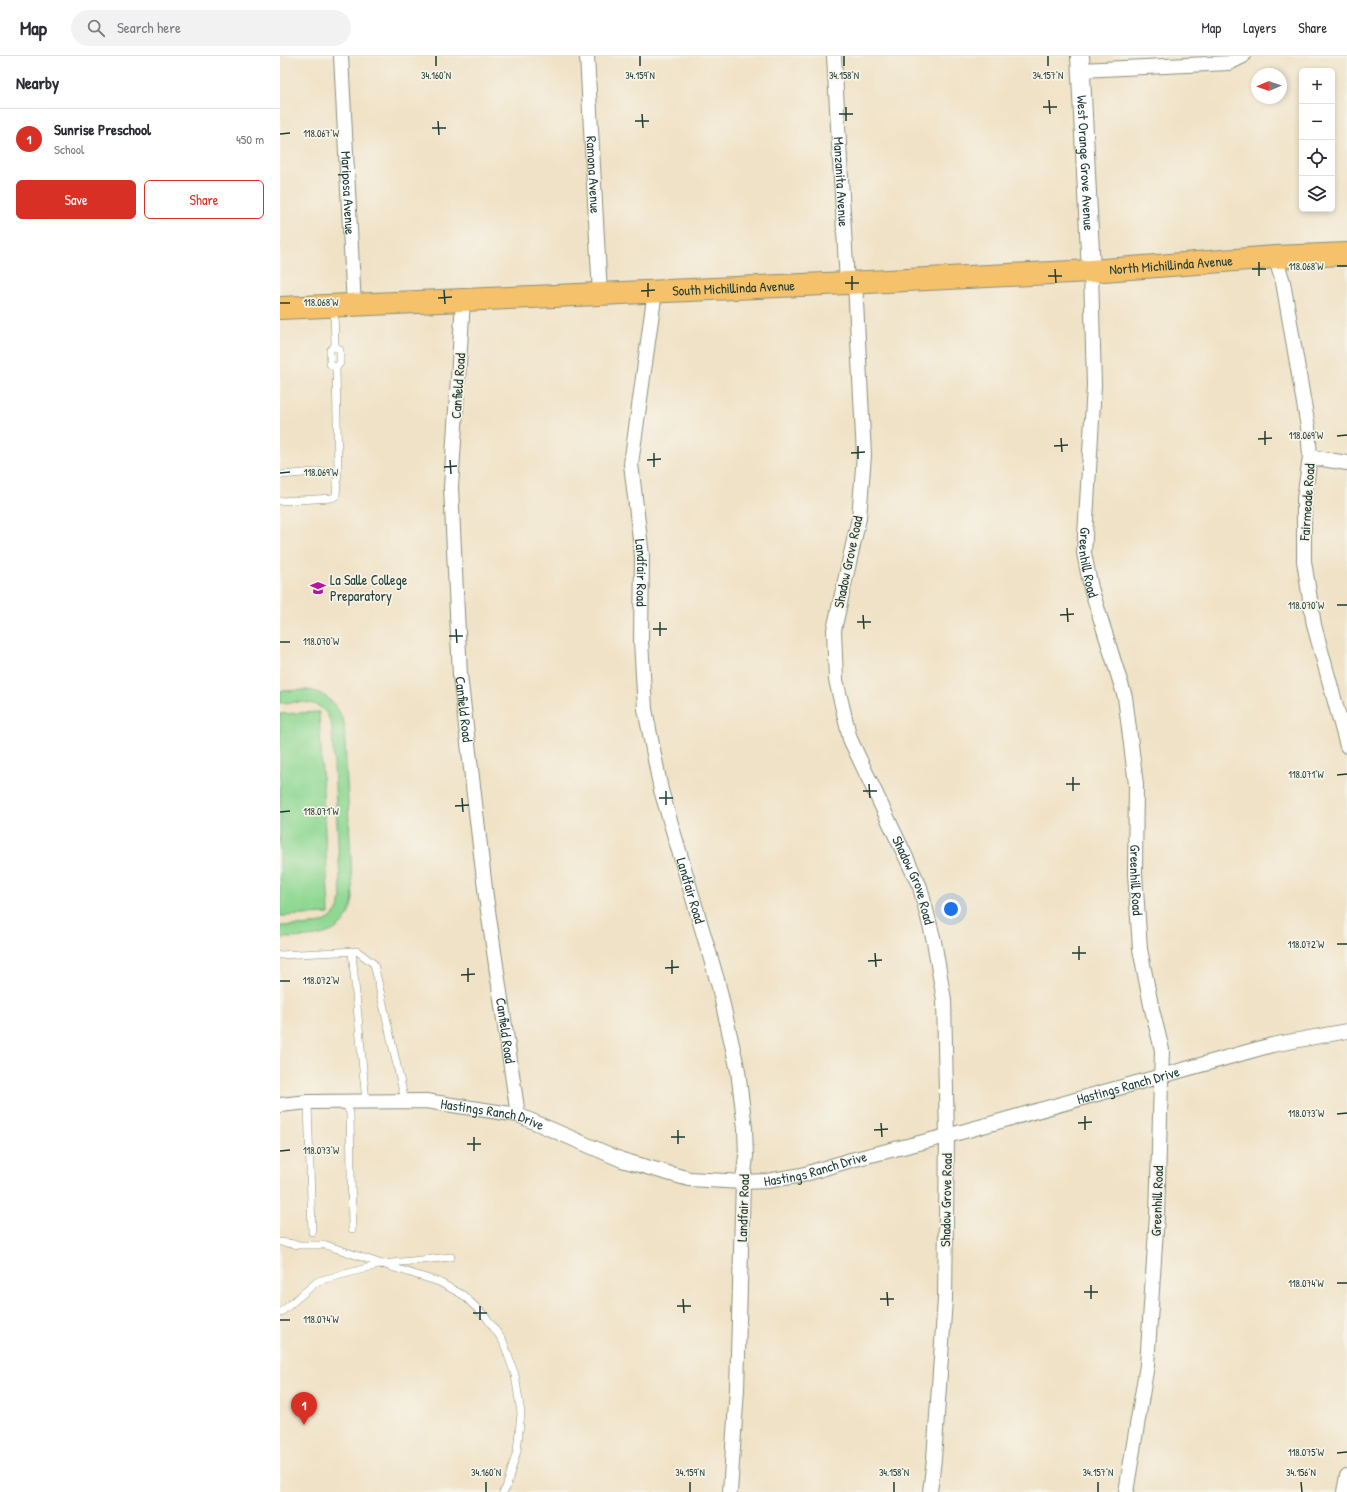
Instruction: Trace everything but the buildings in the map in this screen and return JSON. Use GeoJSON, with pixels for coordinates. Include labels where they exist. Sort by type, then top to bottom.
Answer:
{"type":"FeatureCollection","features":[{"type":"Feature","properties":{"kind":"main road","name":"North Michillinda Avenue"},"geometry":{"type":"LineString","coordinates":[[1091,271],[1275,257],[1347,254]]}},
{"type":"Feature","properties":{"kind":"main road","name":"South Michillinda Avenue"},"geometry":{"type":"LineString","coordinates":[[280,308],[1091,271]]}},
{"type":"Feature","properties":{"kind":"street","name":"Mariposa Avenue"},"geometry":{"type":"LineString","coordinates":[[341,56],[344,306]]}},
{"type":"Feature","properties":{"kind":"street","name":"Ramona Avenue"},"geometry":{"type":"LineString","coordinates":[[587,56],[600,294]]}},
{"type":"Feature","properties":{"kind":"street","name":"Manzanita Avenue"},"geometry":{"type":"LineString","coordinates":[[834,56],[851,283]]}},
{"type":"Feature","properties":{"kind":"street"},"geometry":{"type":"LineString","coordinates":[[1080,63],[1229,63],[1243,56]]}},
{"type":"Feature","properties":{"kind":"street","name":"West Orange Grove Avenue"},"geometry":{"type":"LineString","coordinates":[[1080,63],[1091,271]]}},
{"type":"Feature","properties":{"kind":"street","name":"Fairmeade Road"},"geometry":{"type":"LineString","coordinates":[[1275,257],[1283,282],[1308,427],[1310,457],[1304,499],[1304,561],[1314,625],[1347,746]]}},
{"type":"Feature","properties":{"kind":"street","name":"Greenhill Road"},"geometry":{"type":"LineString","coordinates":[[1091,271],[1094,386],[1084,553],[1091,588],[1125,696],[1136,784],[1135,874],[1140,949],[1162,1050],[1157,1215],[1147,1365],[1126,1492]]}},
{"type":"Feature","properties":{"kind":"street","name":"Shadow Grove Road"},"geometry":{"type":"LineString","coordinates":[[851,283],[864,455],[859,518],[834,630],[836,680],[850,739],[920,887],[934,941],[944,1000],[947,1136],[945,1299],[934,1459],[930,1492]]}},
{"type":"Feature","properties":{"kind":"street","name":"Landfair Road"},"geometry":{"type":"LineString","coordinates":[[655,291],[631,464],[642,556],[641,641],[646,709],[661,790],[718,984],[738,1071],[746,1156],[743,1182],[737,1389],[730,1492]]}},
{"type":"Feature","properties":{"kind":"street","name":"Canfield Road"},"geometry":{"type":"LineString","coordinates":[[463,300],[451,487],[460,675],[486,896],[518,1115]]}},
{"type":"Feature","properties":{"kind":"street"},"geometry":{"type":"LineString","coordinates":[[1310,457],[1347,463]]}},
{"type":"Feature","properties":{"kind":"street","name":"Hastings Ranch Drive"},"geometry":{"type":"LineString","coordinates":[[280,1105],[308,1102],[426,1101],[518,1115],[622,1160],[689,1179],[743,1182],[767,1181],[802,1175],[851,1160],[947,1136],[1272,1045],[1347,1031]]}},
{"type":"Feature","properties":{"kind":"street"},"geometry":{"type":"LineString","coordinates":[[1344,1492],[1347,1476]]}},
{"type":"Feature","properties":{"kind":"lane"},"geometry":{"type":"LineString","coordinates":[[280,501],[334,498],[336,495],[338,470],[336,368],[330,364],[330,350],[335,346],[344,306]]}},
{"type":"Feature","properties":{"kind":"lane"},"geometry":{"type":"LineString","coordinates":[[280,474],[338,470]]}},
{"type":"Feature","properties":{"kind":"lane"},"geometry":{"type":"LineString","coordinates":[[280,956],[357,951],[374,964],[404,1101]]}},
{"type":"Feature","properties":{"kind":"lane"},"geometry":{"type":"LineString","coordinates":[[352,952],[366,1102]]}},
{"type":"Feature","properties":{"kind":"lane"},"geometry":{"type":"LineString","coordinates":[[308,1102],[312,1232]]}},
{"type":"Feature","properties":{"kind":"lane"},"geometry":{"type":"LineString","coordinates":[[345,1102],[350,1113],[352,1229]]}},
{"type":"Feature","properties":{"kind":"lane"},"geometry":{"type":"LineString","coordinates":[[280,1242],[300,1245],[326,1246],[439,1282],[463,1295],[486,1317],[503,1341],[515,1375],[521,1413],[518,1451],[506,1488],[503,1492]]}},
{"type":"Feature","properties":{"kind":"lane"},"geometry":{"type":"LineString","coordinates":[[280,1313],[318,1281],[382,1264],[451,1257]]}},
{"type":"Feature","properties":{"kind":"green space"},"geometry":{"type":"Polygon","coordinates":[[[308,690],[321,694],[331,701],[342,717],[344,724],[353,899],[349,912],[343,922],[336,929],[326,934],[316,936],[280,938],[280,926],[309,925],[326,921],[333,916],[338,909],[341,899],[332,728],[329,718],[325,711],[313,704],[297,702],[280,703],[280,691],[308,690]]]}},
{"type":"Feature","properties":{"kind":"green space"},"geometry":{"type":"Polygon","coordinates":[[[319,712],[329,914],[280,916],[280,714],[319,712]]]}},
{"type":"Feature","properties":{"kind":"place","name":"La Salle College Preparatory"},"geometry":{"type":"Point","coordinates":[318,588]}},
{"type":"Feature","properties":{"kind":"place","name":"Sunrise Preschool"},"geometry":{"type":"Point","coordinates":[304,1425]}}]}
